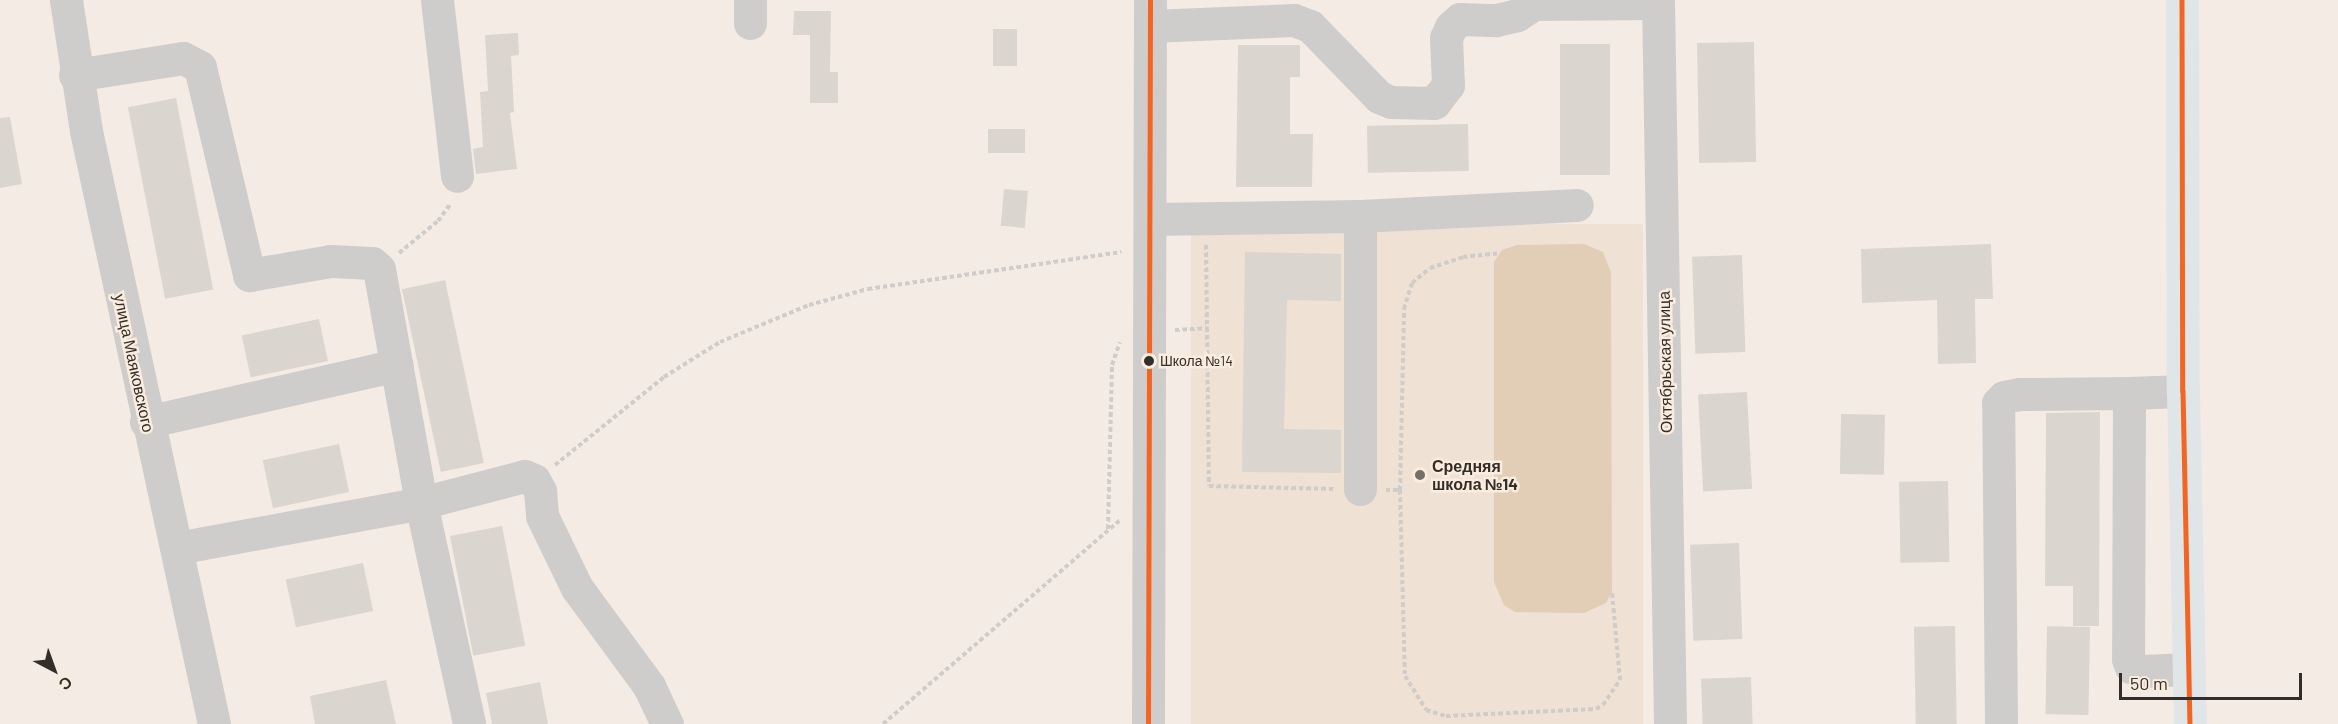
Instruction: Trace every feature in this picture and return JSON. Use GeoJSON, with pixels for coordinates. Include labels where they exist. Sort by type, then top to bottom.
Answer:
{"type":"FeatureCollection","features":[{"type":"Feature","properties":{"kind":"main road"},"geometry":{"type":"LineString","coordinates":[[2182,0],[2183,391],[2190,724]]}},
{"type":"Feature","properties":{"kind":"street","name":"улица Маяковского"},"geometry":{"type":"LineString","coordinates":[[66,0],[75,75],[146,422],[177,548],[214,724]]}},
{"type":"Feature","properties":{"kind":"street"},"geometry":{"type":"LineString","coordinates":[[437,0],[457,176]]}},
{"type":"Feature","properties":{"kind":"street"},"geometry":{"type":"LineString","coordinates":[[1148,724],[1152,495],[1150,13],[1294,20],[1310,26],[1379,97],[1391,102],[1434,102],[1448,85],[1446,38],[1451,27],[1460,19],[1496,20],[1517,15],[1534,2],[1658,1]]}},
{"type":"Feature","properties":{"kind":"street","name":"Октябрьская улица"},"geometry":{"type":"LineString","coordinates":[[1658,1],[1670,724]]}},
{"type":"Feature","properties":{"kind":"street"},"geometry":{"type":"LineString","coordinates":[[75,75],[183,58],[200,67],[249,275],[331,261],[372,262],[379,269],[421,503],[470,724]]}},
{"type":"Feature","properties":{"kind":"street"},"geometry":{"type":"LineString","coordinates":[[1150,234],[1206,220],[1360,216],[1577,205]]}},
{"type":"Feature","properties":{"kind":"street"},"geometry":{"type":"LineString","coordinates":[[1360,216],[1360,489]]}},
{"type":"Feature","properties":{"kind":"street"},"geometry":{"type":"LineString","coordinates":[[146,422],[397,365]]}},
{"type":"Feature","properties":{"kind":"street"},"geometry":{"type":"LineString","coordinates":[[2001,724],[1998,403],[2004,397],[2020,394],[2183,391]]}},
{"type":"Feature","properties":{"kind":"street"},"geometry":{"type":"LineString","coordinates":[[2129,393],[2128,659],[2131,667],[2142,671],[2188,669]]}},
{"type":"Feature","properties":{"kind":"street"},"geometry":{"type":"LineString","coordinates":[[177,548],[421,503],[525,477],[534,480],[542,516],[577,588],[649,686],[667,724]]}},
{"type":"Feature","properties":{"kind":"path"},"geometry":{"type":"LineString","coordinates":[[379,269],[448,210],[457,176]]}},
{"type":"Feature","properties":{"kind":"path"},"geometry":{"type":"LineString","coordinates":[[1206,220],[1209,486],[1400,490]]}},
{"type":"Feature","properties":{"kind":"path"},"geometry":{"type":"LineString","coordinates":[[534,480],[597,435],[664,378],[720,342],[809,305],[868,289],[1150,234]]}},
{"type":"Feature","properties":{"kind":"path"},"geometry":{"type":"LineString","coordinates":[[1499,253],[1463,257],[1430,268],[1412,283],[1404,309],[1400,490],[1405,676],[1426,710],[1446,717],[1596,709],[1602,705],[1620,680],[1612,592]]}},
{"type":"Feature","properties":{"kind":"path"},"geometry":{"type":"LineString","coordinates":[[1108,529],[1115,348],[1121,339],[1151,331]]}},
{"type":"Feature","properties":{"kind":"path"},"geometry":{"type":"LineString","coordinates":[[883,724],[1108,529],[1152,495]]}},
{"type":"Feature","properties":{"kind":"shaded area","name":"Средняя школа №14"},"geometry":{"type":"Polygon","coordinates":[[[1191,224],[1643,224],[1643,724],[1191,724],[1191,224]]]}},
{"type":"Feature","properties":{"kind":"shaded area"},"geometry":{"type":"Polygon","coordinates":[[[1584,244],[1603,252],[1611,273],[1612,592],[1606,603],[1584,613],[1515,612],[1504,605],[1494,582],[1494,262],[1502,250],[1517,245],[1584,244]]]}},
{"type":"Feature","properties":{"kind":"building"},"geometry":{"type":"Polygon","coordinates":[[[794,11],[831,11],[830,72],[838,72],[838,103],[810,103],[810,35],[793,35],[794,11]]]}},
{"type":"Feature","properties":{"kind":"building"},"geometry":{"type":"Polygon","coordinates":[[[993,29],[1017,29],[1017,66],[993,66],[993,29]]]}},
{"type":"Feature","properties":{"kind":"building"},"geometry":{"type":"Polygon","coordinates":[[[518,33],[519,55],[511,56],[514,112],[510,113],[517,169],[476,174],[473,149],[483,147],[480,92],[488,91],[485,35],[518,33]]]}},
{"type":"Feature","properties":{"kind":"building"},"geometry":{"type":"Polygon","coordinates":[[[1754,42],[1756,162],[1699,163],[1697,43],[1754,42]]]}},
{"type":"Feature","properties":{"kind":"building"},"geometry":{"type":"Polygon","coordinates":[[[1560,44],[1610,44],[1610,175],[1560,175],[1560,44]]]}},
{"type":"Feature","properties":{"kind":"building"},"geometry":{"type":"Polygon","coordinates":[[[1238,45],[1300,45],[1300,77],[1290,77],[1290,134],[1313,134],[1312,187],[1236,187],[1238,45]]]}},
{"type":"Feature","properties":{"kind":"building"},"geometry":{"type":"Polygon","coordinates":[[[176,98],[213,289],[165,299],[128,107],[176,98]]]}},
{"type":"Feature","properties":{"kind":"building"},"geometry":{"type":"Polygon","coordinates":[[[10,117],[22,184],[0,188],[0,118],[10,117]]]}},
{"type":"Feature","properties":{"kind":"building"},"geometry":{"type":"Polygon","coordinates":[[[1468,124],[1469,171],[1368,173],[1367,126],[1468,124]]]}},
{"type":"Feature","properties":{"kind":"building"},"geometry":{"type":"Polygon","coordinates":[[[988,129],[1025,129],[1025,153],[988,153],[988,129]]]}},
{"type":"Feature","properties":{"kind":"building"},"geometry":{"type":"Polygon","coordinates":[[[1004,189],[1028,191],[1025,228],[1001,226],[1004,189]]]}},
{"type":"Feature","properties":{"kind":"building"},"geometry":{"type":"Polygon","coordinates":[[[1991,244],[1993,299],[1975,299],[1976,363],[1938,364],[1937,300],[1862,303],[1861,249],[1991,244]]]}},
{"type":"Feature","properties":{"kind":"building"},"geometry":{"type":"Polygon","coordinates":[[[1245,252],[1341,254],[1341,301],[1287,300],[1284,429],[1341,430],[1341,473],[1242,472],[1245,252]]]}},
{"type":"Feature","properties":{"kind":"building"},"geometry":{"type":"Polygon","coordinates":[[[1742,255],[1745,352],[1695,354],[1692,257],[1742,255]]]}},
{"type":"Feature","properties":{"kind":"building"},"geometry":{"type":"Polygon","coordinates":[[[445,280],[484,463],[441,472],[402,289],[445,280]]]}},
{"type":"Feature","properties":{"kind":"building"},"geometry":{"type":"Polygon","coordinates":[[[319,319],[328,361],[251,377],[242,335],[319,319]]]}},
{"type":"Feature","properties":{"kind":"building"},"geometry":{"type":"Polygon","coordinates":[[[1747,392],[1752,489],[1703,491],[1698,395],[1747,392]]]}},
{"type":"Feature","properties":{"kind":"building"},"geometry":{"type":"Polygon","coordinates":[[[2100,412],[2099,626],[2073,626],[2073,586],[2045,586],[2046,413],[2100,412]]]}},
{"type":"Feature","properties":{"kind":"building"},"geometry":{"type":"Polygon","coordinates":[[[1841,414],[1885,415],[1884,475],[1840,474],[1841,414]]]}},
{"type":"Feature","properties":{"kind":"building"},"geometry":{"type":"Polygon","coordinates":[[[339,444],[349,492],[273,508],[263,460],[339,444]]]}},
{"type":"Feature","properties":{"kind":"building"},"geometry":{"type":"Polygon","coordinates":[[[1948,481],[1949,562],[1900,563],[1899,482],[1948,481]]]}},
{"type":"Feature","properties":{"kind":"building"},"geometry":{"type":"Polygon","coordinates":[[[502,526],[525,646],[473,656],[450,536],[502,526]]]}},
{"type":"Feature","properties":{"kind":"building"},"geometry":{"type":"Polygon","coordinates":[[[1739,543],[1742,639],[1693,641],[1690,545],[1739,543]]]}},
{"type":"Feature","properties":{"kind":"building"},"geometry":{"type":"Polygon","coordinates":[[[363,563],[373,611],[296,627],[286,579],[363,563]]]}},
{"type":"Feature","properties":{"kind":"building"},"geometry":{"type":"Polygon","coordinates":[[[1955,626],[1957,724],[1916,724],[1914,627],[1955,626]]]}},
{"type":"Feature","properties":{"kind":"building"},"geometry":{"type":"Polygon","coordinates":[[[2047,626],[2090,627],[2088,715],[2045,714],[2047,626]]]}},
{"type":"Feature","properties":{"kind":"building"},"geometry":{"type":"Polygon","coordinates":[[[1751,677],[1753,724],[1703,724],[1701,679],[1751,677]]]}},
{"type":"Feature","properties":{"kind":"building"},"geometry":{"type":"Polygon","coordinates":[[[386,680],[396,724],[315,724],[310,696],[386,680]]]}},
{"type":"Feature","properties":{"kind":"building"},"geometry":{"type":"Polygon","coordinates":[[[540,682],[548,724],[492,724],[486,693],[540,682]]]}},
{"type":"Feature","properties":{"kind":"transit line"},"geometry":{"type":"LineString","coordinates":[[1148,724],[1150,0]]}},
{"type":"Feature","properties":{"kind":"transit line"},"geometry":{"type":"LineString","coordinates":[[2182,0],[2183,391],[2190,724]]}},
{"type":"Feature","properties":{"kind":"place","name":"Школа №14"},"geometry":{"type":"Point","coordinates":[1149,361]}},
{"type":"Feature","properties":{"kind":"place","name":"Средняя школа №14"},"geometry":{"type":"Point","coordinates":[1420,475]}}]}
